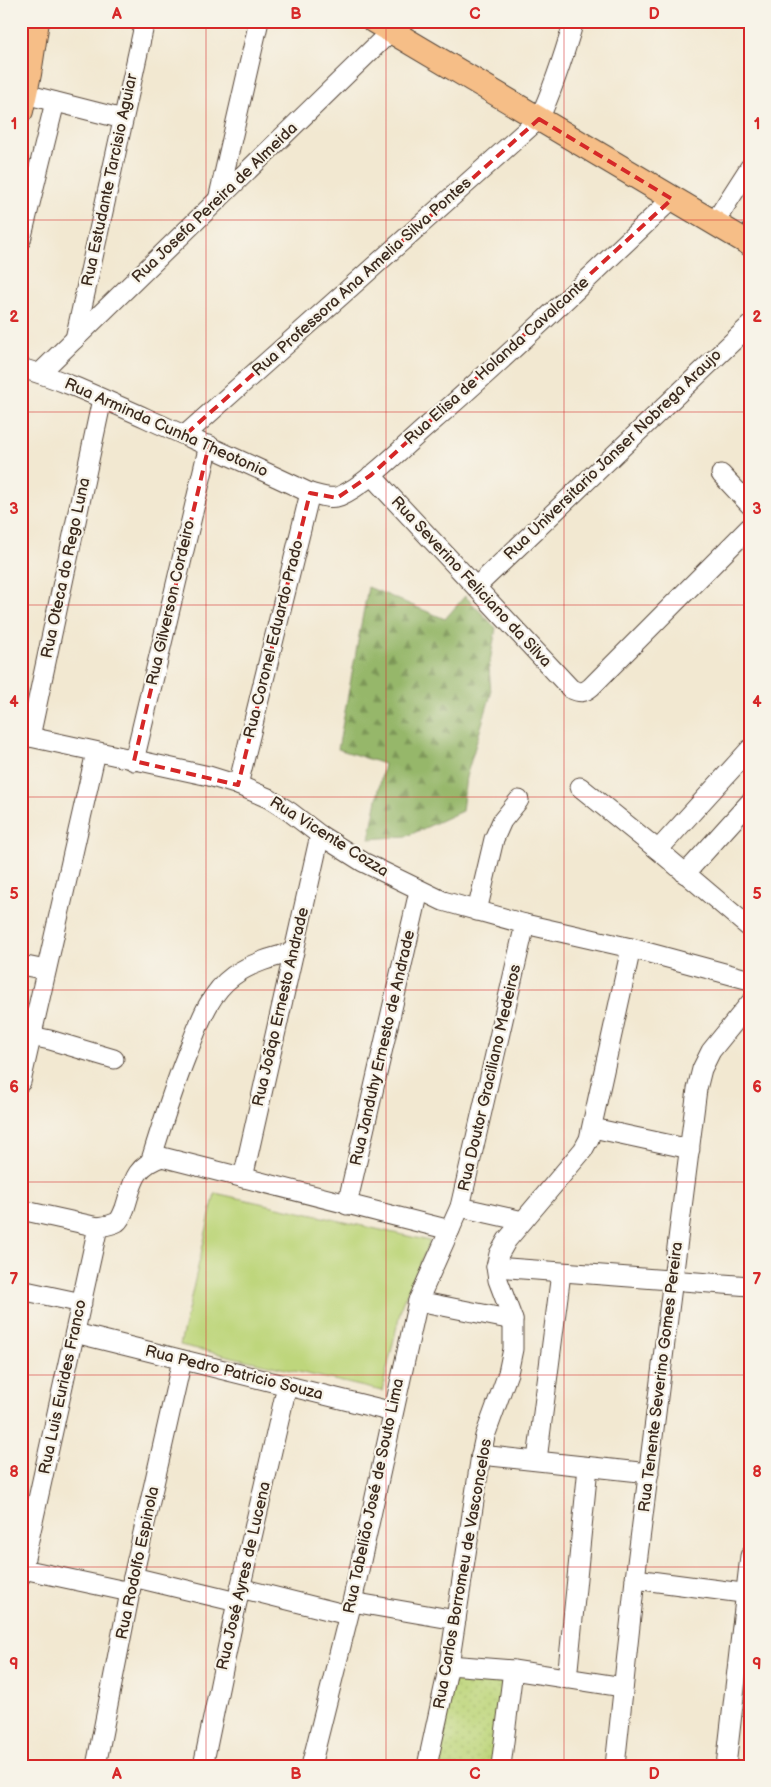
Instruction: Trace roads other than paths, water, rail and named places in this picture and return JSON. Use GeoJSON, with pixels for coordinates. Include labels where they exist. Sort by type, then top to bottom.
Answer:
{"type":"FeatureCollection","features":[{"type":"Feature","properties":{"kind":"main road"},"geometry":{"type":"LineString","coordinates":[[23,102],[37,21]]}},
{"type":"Feature","properties":{"kind":"main road"},"geometry":{"type":"LineString","coordinates":[[33,49],[49,21]]}},
{"type":"Feature","properties":{"kind":"main road"},"geometry":{"type":"LineString","coordinates":[[380,24],[750,244]]}},
{"type":"Feature","properties":{"kind":"street","name":"Rua Estudante Tarcisio Aguiar"},"geometry":{"type":"LineString","coordinates":[[75,339],[145,21]]}},
{"type":"Feature","properties":{"kind":"street"},"geometry":{"type":"LineString","coordinates":[[218,200],[259,21]]}},
{"type":"Feature","properties":{"kind":"street"},"geometry":{"type":"LineString","coordinates":[[539,119],[560,68],[574,21]]}},
{"type":"Feature","properties":{"kind":"street","name":"Rua Josefa Pereira de Almeida"},"geometry":{"type":"LineString","coordinates":[[40,373],[218,200],[380,24]]}},
{"type":"Feature","properties":{"kind":"street"},"geometry":{"type":"LineString","coordinates":[[23,102],[55,102],[123,119]]}},
{"type":"Feature","properties":{"kind":"street"},"geometry":{"type":"LineString","coordinates":[[22,233],[55,102]]}},
{"type":"Feature","properties":{"kind":"street","name":"Rua Professora Ana Amelia Silva Pontes"},"geometry":{"type":"LineString","coordinates":[[185,436],[539,119]]}},
{"type":"Feature","properties":{"kind":"street"},"geometry":{"type":"LineString","coordinates":[[714,223],[750,167]]}},
{"type":"Feature","properties":{"kind":"street","name":"Rua Elisa de Holanda Cavalcante"},"geometry":{"type":"LineString","coordinates":[[310,493],[337,498],[371,475],[461,397],[672,199]]}},
{"type":"Feature","properties":{"kind":"street","name":"Rua Universitario Janser Nobrega Araujo"},"geometry":{"type":"LineString","coordinates":[[477,586],[750,325]]}},
{"type":"Feature","properties":{"kind":"street","name":"Rua Arminda Cunha Theotonio"},"geometry":{"type":"LineString","coordinates":[[21,368],[40,373],[209,445],[310,493]]}},
{"type":"Feature","properties":{"kind":"street","name":"Rua Oteca do Rego Luna"},"geometry":{"type":"LineString","coordinates":[[25,736],[102,399]]}},
{"type":"Feature","properties":{"kind":"street","name":"Rua Gilverson Cordeiro"},"geometry":{"type":"LineString","coordinates":[[134,761],[209,445]]}},
{"type":"Feature","properties":{"kind":"street"},"geometry":{"type":"LineString","coordinates":[[721,474],[750,505]]}},
{"type":"Feature","properties":{"kind":"street","name":"Rua Severino Feliciano da Silva"},"geometry":{"type":"LineString","coordinates":[[371,475],[572,689],[580,693],[591,687],[750,527]]}},
{"type":"Feature","properties":{"kind":"street","name":"Rua Coronel Eduardo Prado"},"geometry":{"type":"LineString","coordinates":[[238,785],[310,493]]}},
{"type":"Feature","properties":{"kind":"street","name":"Rua Vicente Cozza"},"geometry":{"type":"LineString","coordinates":[[25,736],[209,776],[238,785],[268,798],[290,812],[320,836],[363,862],[419,891],[443,901],[477,912],[631,948],[750,980]]}},
{"type":"Feature","properties":{"kind":"street"},"geometry":{"type":"LineString","coordinates":[[658,850],[750,749]]}},
{"type":"Feature","properties":{"kind":"street"},"geometry":{"type":"LineString","coordinates":[[21,1082],[96,752]]}},
{"type":"Feature","properties":{"kind":"street"},"geometry":{"type":"LineString","coordinates":[[580,787],[750,928]]}},
{"type":"Feature","properties":{"kind":"street"},"geometry":{"type":"LineString","coordinates":[[477,912],[494,839],[502,821],[519,800]]}},
{"type":"Feature","properties":{"kind":"street"},"geometry":{"type":"LineString","coordinates":[[685,874],[750,802]]}},
{"type":"Feature","properties":{"kind":"street","name":"Rua Joãqo Ernesto Andrade"},"geometry":{"type":"LineString","coordinates":[[243,1178],[320,836]]}},
{"type":"Feature","properties":{"kind":"street","name":"Rua Janduhy Ernesto de Andrade"},"geometry":{"type":"LineString","coordinates":[[347,1205],[419,891]]}},
{"type":"Feature","properties":{"kind":"street","name":"Rua Doutor Graciliano Medeiros"},"geometry":{"type":"LineString","coordinates":[[450,1230],[460,1207],[525,924]]}},
{"type":"Feature","properties":{"kind":"street"},"geometry":{"type":"LineString","coordinates":[[631,948],[593,1128],[589,1138],[583,1150],[507,1240],[496,1266],[561,1273],[750,1286]]}},
{"type":"Feature","properties":{"kind":"street"},"geometry":{"type":"LineString","coordinates":[[151,1160],[169,1100],[199,1024],[215,994],[233,976],[251,966],[294,952]]}},
{"type":"Feature","properties":{"kind":"street"},"geometry":{"type":"LineString","coordinates":[[21,965],[46,970]]}},
{"type":"Feature","properties":{"kind":"street","name":"Rua Tenente Severino Gomes Pereira"},"geometry":{"type":"LineString","coordinates":[[615,1766],[635,1579],[697,1089],[702,1069],[711,1052],[750,1004]]}},
{"type":"Feature","properties":{"kind":"street"},"geometry":{"type":"LineString","coordinates":[[31,1036],[114,1059]]}},
{"type":"Feature","properties":{"kind":"street"},"geometry":{"type":"LineString","coordinates":[[593,1128],[690,1149]]}},
{"type":"Feature","properties":{"kind":"street"},"geometry":{"type":"LineString","coordinates":[[21,1210],[98,1227],[118,1221],[135,1177],[141,1168],[151,1160],[162,1157],[450,1230]]}},
{"type":"Feature","properties":{"kind":"street"},"geometry":{"type":"LineString","coordinates":[[460,1207],[523,1221]]}},
{"type":"Feature","properties":{"kind":"street","name":"Rua Luis Eurides Franco"},"geometry":{"type":"LineString","coordinates":[[22,1573],[98,1227]]}},
{"type":"Feature","properties":{"kind":"street","name":"Rua Tabelião José de Souto Lima"},"geometry":{"type":"LineString","coordinates":[[310,1766],[350,1608],[418,1301],[450,1230]]}},
{"type":"Feature","properties":{"kind":"street","name":"Rua Carlos Borromeu de Vasconcelos"},"geometry":{"type":"LineString","coordinates":[[427,1766],[450,1665],[481,1455],[485,1436],[508,1373],[513,1349],[513,1320],[498,1280],[496,1266]]}},
{"type":"Feature","properties":{"kind":"street"},"geometry":{"type":"LineString","coordinates":[[537,1460],[561,1273]]}},
{"type":"Feature","properties":{"kind":"street"},"geometry":{"type":"LineString","coordinates":[[21,1290],[82,1303]]}},
{"type":"Feature","properties":{"kind":"street"},"geometry":{"type":"LineString","coordinates":[[418,1301],[513,1320]]}},
{"type":"Feature","properties":{"kind":"street","name":"Rua Pedro Patricio Souza"},"geometry":{"type":"LineString","coordinates":[[74,1333],[393,1412]]}},
{"type":"Feature","properties":{"kind":"street","name":"Rua Rodolfo Espinola"},"geometry":{"type":"LineString","coordinates":[[96,1766],[132,1585],[182,1360]]}},
{"type":"Feature","properties":{"kind":"street","name":"Rua José Ayres de Lucena"},"geometry":{"type":"LineString","coordinates":[[203,1766],[239,1595],[287,1386]]}},
{"type":"Feature","properties":{"kind":"street"},"geometry":{"type":"LineString","coordinates":[[481,1455],[648,1473]]}},
{"type":"Feature","properties":{"kind":"street"},"geometry":{"type":"LineString","coordinates":[[567,1678],[588,1467]]}},
{"type":"Feature","properties":{"kind":"street"},"geometry":{"type":"LineString","coordinates":[[726,1766],[750,1556]]}},
{"type":"Feature","properties":{"kind":"street"},"geometry":{"type":"LineString","coordinates":[[22,1573],[456,1620]]}},
{"type":"Feature","properties":{"kind":"street"},"geometry":{"type":"LineString","coordinates":[[635,1579],[747,1594]]}},
{"type":"Feature","properties":{"kind":"street"},"geometry":{"type":"LineString","coordinates":[[450,1665],[512,1670],[623,1687]]}},
{"type":"Feature","properties":{"kind":"street"},"geometry":{"type":"LineString","coordinates":[[501,1766],[512,1670]]}}]}
